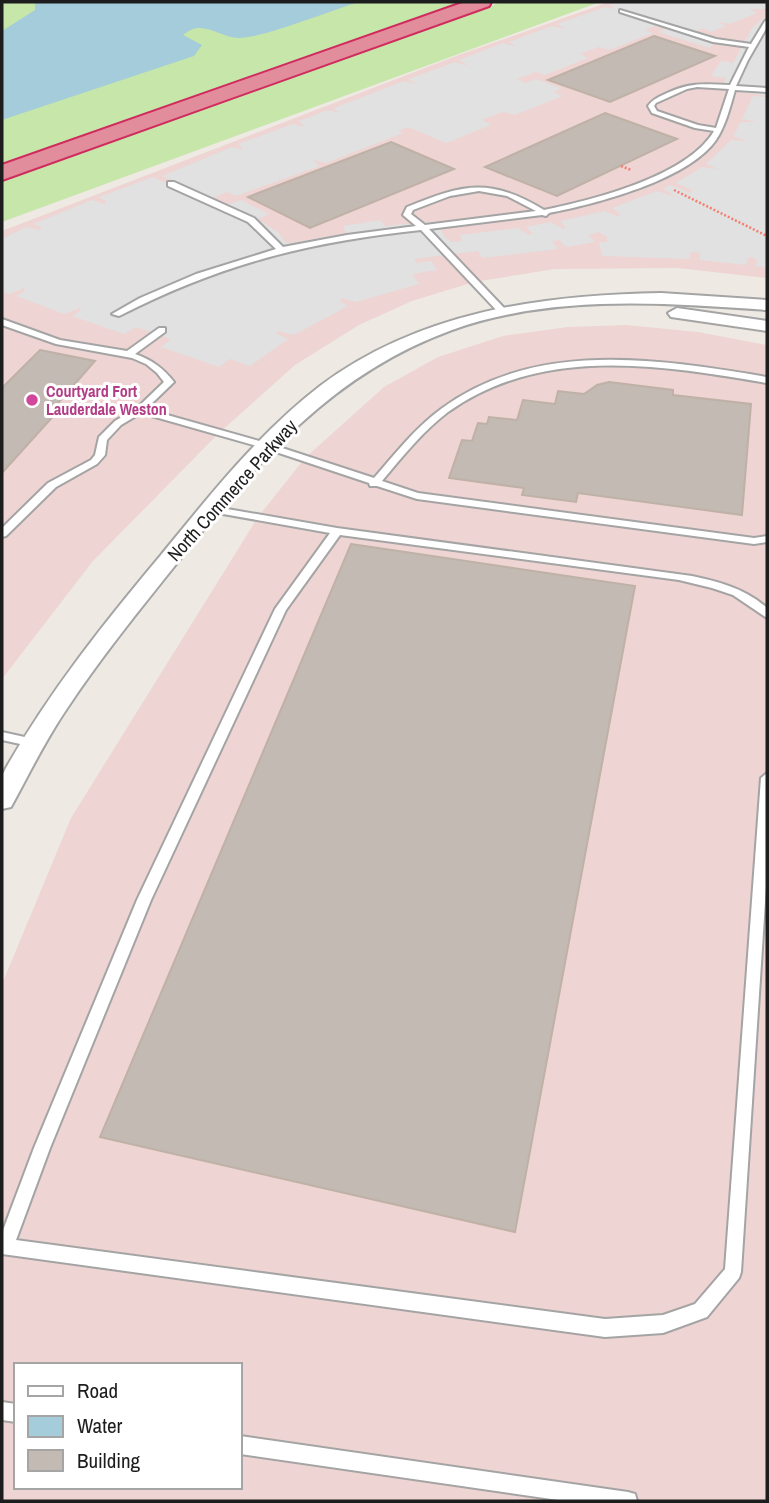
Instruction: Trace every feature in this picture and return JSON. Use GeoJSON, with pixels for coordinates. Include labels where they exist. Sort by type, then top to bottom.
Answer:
{"type":"FeatureCollection","features":[{"type":"Feature","properties":{"kind":"highway"},"geometry":{"type":"LineString","coordinates":[[2,173],[482,2]]}},
{"type":"Feature","properties":{"kind":"street","name":"North Commerce Parkway"},"geometry":{"type":"LineString","coordinates":[[2,800],[34,743],[133,602],[210,509],[267,446],[323,393],[383,353],[459,322],[502,311],[558,303],[650,298],[767,305]]}},
{"type":"Feature","properties":{"kind":"street","name":"North Commerce Parkway"},"geometry":{"type":"LineString","coordinates":[[558,303],[641,308],[767,326]]}},
{"type":"Feature","properties":{"kind":"lane"},"geometry":{"type":"LineString","coordinates":[[621,11],[715,41],[754,46]]}},
{"type":"Feature","properties":{"kind":"lane"},"geometry":{"type":"LineString","coordinates":[[116,314],[194,278],[282,251],[345,237],[546,214],[598,202],[652,180],[701,153],[719,130],[733,87],[767,22]]}},
{"type":"Feature","properties":{"kind":"lane"},"geometry":{"type":"LineString","coordinates":[[719,130],[697,127],[654,112],[650,106],[685,87],[767,90]]}},
{"type":"Feature","properties":{"kind":"lane"},"geometry":{"type":"LineString","coordinates":[[171,184],[251,220],[282,251]]}},
{"type":"Feature","properties":{"kind":"lane"},"geometry":{"type":"LineString","coordinates":[[502,311],[425,229],[407,215],[410,209],[469,187],[499,191],[546,214]]}},
{"type":"Feature","properties":{"kind":"lane"},"geometry":{"type":"LineString","coordinates":[[2,322],[60,342],[149,363],[164,373],[169,382],[140,410],[118,423],[103,439],[100,454],[94,462],[52,485],[2,534]]}},
{"type":"Feature","properties":{"kind":"lane"},"geometry":{"type":"LineString","coordinates":[[126,356],[162,330]]}},
{"type":"Feature","properties":{"kind":"lane"},"geometry":{"type":"LineString","coordinates":[[374,484],[445,410],[481,390],[520,375],[559,366],[616,362],[686,367],[767,380]]}},
{"type":"Feature","properties":{"kind":"lane"},"geometry":{"type":"LineString","coordinates":[[140,410],[267,446],[374,484],[431,498],[754,541],[767,539]]}},
{"type":"Feature","properties":{"kind":"lane"},"geometry":{"type":"LineString","coordinates":[[210,509],[337,531],[679,577],[719,586],[750,597],[767,614]]}},
{"type":"Feature","properties":{"kind":"lane"},"geometry":{"type":"LineString","coordinates":[[337,531],[281,609],[144,900],[3,1246],[605,1328],[663,1324],[701,1311],[733,1272],[767,778]]}},
{"type":"Feature","properties":{"kind":"lane"},"geometry":{"type":"LineString","coordinates":[[2,736],[34,743]]}},
{"type":"Feature","properties":{"kind":"lane"},"geometry":{"type":"LineString","coordinates":[[242,1445],[628,1501]]}},
{"type":"Feature","properties":{"kind":"path"},"geometry":{"type":"LineString","coordinates":[[621,166],[767,236]]}},
{"type":"Feature","properties":{"kind":"shaded area"},"geometry":{"type":"Polygon","coordinates":[[[609,2],[767,2],[767,278],[677,268],[555,269],[474,282],[412,301],[359,325],[295,365],[219,433],[93,561],[2,679],[2,231],[456,56],[609,2]]]}},
{"type":"Feature","properties":{"kind":"shaded area"},"geometry":{"type":"Polygon","coordinates":[[[619,2],[767,2],[767,9],[749,9],[757,13],[730,24],[718,22],[726,26],[711,32],[703,28],[695,32],[718,39],[710,48],[658,32],[665,29],[655,26],[645,30],[653,33],[609,50],[599,47],[580,54],[588,58],[545,75],[536,72],[517,79],[525,83],[536,79],[561,88],[554,92],[563,96],[515,115],[503,112],[482,120],[491,125],[446,143],[408,127],[399,131],[403,133],[326,163],[313,160],[320,166],[236,196],[227,192],[212,198],[162,176],[232,147],[244,150],[238,144],[293,124],[305,127],[299,121],[328,110],[339,113],[334,108],[404,81],[416,84],[409,79],[455,62],[468,66],[459,60],[503,43],[517,47],[509,42],[552,26],[566,29],[557,24],[605,7],[616,9],[609,5],[619,2]]]}},
{"type":"Feature","properties":{"kind":"shaded area"},"geometry":{"type":"Polygon","coordinates":[[[763,18],[767,19],[767,96],[721,89],[726,78],[711,76],[721,61],[733,63],[752,28],[763,18]]]}},
{"type":"Feature","properties":{"kind":"shaded area"},"geometry":{"type":"Polygon","coordinates":[[[753,96],[767,97],[767,268],[756,266],[757,260],[751,257],[746,265],[700,260],[700,253],[695,252],[690,253],[690,259],[602,256],[599,242],[607,242],[607,237],[599,232],[588,235],[595,242],[566,247],[559,240],[552,241],[558,249],[482,258],[478,251],[414,259],[417,263],[431,261],[437,270],[412,274],[419,284],[356,302],[341,298],[340,301],[348,306],[294,335],[278,331],[277,334],[288,339],[250,366],[230,359],[219,367],[161,347],[171,339],[136,327],[124,334],[72,316],[81,310],[80,308],[64,314],[16,296],[25,291],[24,288],[9,294],[2,292],[2,239],[26,227],[40,230],[41,227],[33,224],[92,200],[105,204],[106,201],[99,197],[153,177],[219,208],[241,200],[269,214],[258,219],[279,233],[285,242],[291,243],[346,233],[343,226],[380,220],[385,226],[437,221],[445,238],[452,242],[462,241],[460,235],[518,228],[529,235],[532,233],[526,227],[551,222],[563,229],[566,227],[560,221],[604,211],[619,217],[620,214],[612,208],[657,191],[678,198],[663,189],[670,185],[690,193],[692,190],[676,183],[702,167],[718,169],[706,164],[731,140],[747,141],[733,136],[741,122],[757,122],[742,119],[753,96]]]}},
{"type":"Feature","properties":{"kind":"shaded area"},"geometry":{"type":"Polygon","coordinates":[[[626,325],[698,332],[767,345],[767,1501],[2,1501],[2,984],[71,818],[258,517],[305,458],[384,387],[438,357],[503,336],[568,327],[626,325]]]}},
{"type":"Feature","properties":{"kind":"green space"},"geometry":{"type":"Polygon","coordinates":[[[2,2],[463,2],[2,169],[2,2]]]}},
{"type":"Feature","properties":{"kind":"green space"},"geometry":{"type":"Polygon","coordinates":[[[501,2],[600,2],[2,222],[2,179],[501,2]]]}},
{"type":"Feature","properties":{"kind":"water"},"geometry":{"type":"Polygon","coordinates":[[[35,2],[359,2],[250,37],[231,37],[204,28],[190,30],[183,35],[202,45],[194,56],[2,120],[2,31],[35,10],[35,2]]]}},
{"type":"Feature","properties":{"kind":"building"},"geometry":{"type":"Polygon","coordinates":[[[654,36],[715,56],[610,102],[548,80],[654,36]]]}},
{"type":"Feature","properties":{"kind":"building"},"geometry":{"type":"Polygon","coordinates":[[[605,113],[677,139],[557,196],[485,167],[605,113]]]}},
{"type":"Feature","properties":{"kind":"building"},"geometry":{"type":"Polygon","coordinates":[[[391,142],[454,169],[310,228],[248,197],[391,142]]]}},
{"type":"Feature","properties":{"kind":"building","name":"Courtyard Fort Lauderdale Weston"},"geometry":{"type":"Polygon","coordinates":[[[40,350],[95,361],[52,410],[58,411],[2,473],[2,388],[40,350]]]}},
{"type":"Feature","properties":{"kind":"building"},"geometry":{"type":"Polygon","coordinates":[[[609,382],[673,390],[673,395],[751,404],[742,515],[578,493],[576,502],[522,495],[524,488],[449,478],[462,440],[472,441],[478,423],[487,424],[489,417],[517,420],[523,400],[555,404],[558,391],[584,394],[597,385],[609,382]]]}},
{"type":"Feature","properties":{"kind":"building"},"geometry":{"type":"Polygon","coordinates":[[[351,544],[635,586],[515,1232],[100,1137],[351,544]]]}},
{"type":"Feature","properties":{"kind":"place","name":"Courtyard Fort Lauderdale Weston"},"geometry":{"type":"Point","coordinates":[32,400]}}]}
